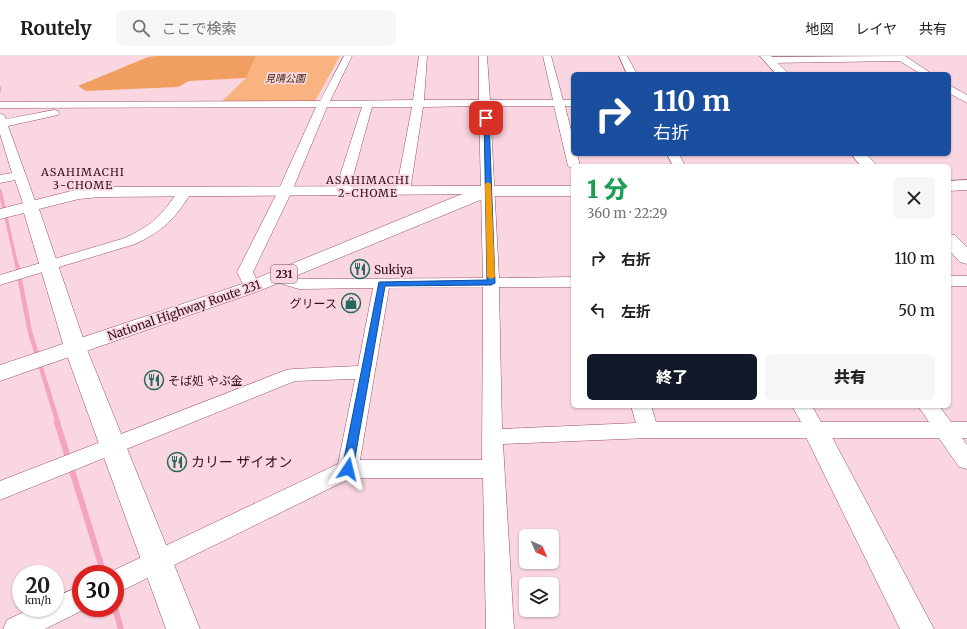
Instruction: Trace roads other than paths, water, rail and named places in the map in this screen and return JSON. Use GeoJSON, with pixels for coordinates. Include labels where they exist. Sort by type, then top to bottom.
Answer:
{"type":"FeatureCollection","features":[{"type":"Feature","properties":{"kind":"main road"},"geometry":{"type":"LineString","coordinates":[[767,58],[781,72]]}},
{"type":"Feature","properties":{"kind":"main road"},"geometry":{"type":"LineString","coordinates":[[860,156],[868,164]]}},
{"type":"Feature","properties":{"kind":"main road"},"geometry":{"type":"LineString","coordinates":[[951,186],[967,186]]}},
{"type":"Feature","properties":{"kind":"main road"},"geometry":{"type":"LineString","coordinates":[[0,214],[79,194],[100,192],[184,193],[285,191],[488,191]]}},
{"type":"Feature","properties":{"kind":"main road","name":"National Highway Route 231"},"geometry":{"type":"LineString","coordinates":[[0,373],[252,287],[488,191],[571,191]]}},
{"type":"Feature","properties":{"kind":"main road"},"geometry":{"type":"LineString","coordinates":[[30,206],[75,347],[184,629]]}},
{"type":"Feature","properties":{"kind":"main road"},"geometry":{"type":"LineString","coordinates":[[951,241],[967,258]]}},
{"type":"Feature","properties":{"kind":"main road"},"geometry":{"type":"LineString","coordinates":[[816,431],[917,629]]}},
{"type":"Feature","properties":{"kind":"street"},"geometry":{"type":"LineString","coordinates":[[252,287],[244,272],[285,191],[323,104],[348,56]]}},
{"type":"Feature","properties":{"kind":"street"},"geometry":{"type":"LineString","coordinates":[[403,191],[418,104],[423,56]]}},
{"type":"Feature","properties":{"kind":"street"},"geometry":{"type":"LineString","coordinates":[[483,56],[486,104],[491,283],[492,437],[500,629]]}},
{"type":"Feature","properties":{"kind":"street"},"geometry":{"type":"LineString","coordinates":[[547,56],[571,154]]}},
{"type":"Feature","properties":{"kind":"street"},"geometry":{"type":"LineString","coordinates":[[623,56],[631,72]]}},
{"type":"Feature","properties":{"kind":"street"},"geometry":{"type":"LineString","coordinates":[[767,58],[900,57],[924,72]]}},
{"type":"Feature","properties":{"kind":"street"},"geometry":{"type":"LineString","coordinates":[[951,89],[967,100],[951,100]]}},
{"type":"Feature","properties":{"kind":"street"},"geometry":{"type":"LineString","coordinates":[[0,105],[92,106],[571,103]]}},
{"type":"Feature","properties":{"kind":"street"},"geometry":{"type":"LineString","coordinates":[[342,191],[368,104]]}},
{"type":"Feature","properties":{"kind":"street"},"geometry":{"type":"LineString","coordinates":[[30,206],[19,175],[4,148],[1,121],[92,106]]}},
{"type":"Feature","properties":{"kind":"street"},"geometry":{"type":"LineString","coordinates":[[0,179],[19,175]]}},
{"type":"Feature","properties":{"kind":"street"},"geometry":{"type":"LineString","coordinates":[[0,280],[130,241],[144,235],[159,226],[172,213],[184,193]]}},
{"type":"Feature","properties":{"kind":"street"},"geometry":{"type":"LineString","coordinates":[[275,277],[299,284],[571,282]]}},
{"type":"Feature","properties":{"kind":"street"},"geometry":{"type":"LineString","coordinates":[[951,281],[967,281]]}},
{"type":"Feature","properties":{"kind":"street"},"geometry":{"type":"LineString","coordinates":[[348,469],[382,284]]}},
{"type":"Feature","properties":{"kind":"street"},"geometry":{"type":"LineString","coordinates":[[0,491],[293,375],[366,372]]}},
{"type":"Feature","properties":{"kind":"street"},"geometry":{"type":"LineString","coordinates":[[642,408],[648,430]]}},
{"type":"Feature","properties":{"kind":"street"},"geometry":{"type":"LineString","coordinates":[[803,408],[816,431]]}},
{"type":"Feature","properties":{"kind":"street"},"geometry":{"type":"LineString","coordinates":[[929,408],[967,461]]}},
{"type":"Feature","properties":{"kind":"street"},"geometry":{"type":"LineString","coordinates":[[492,437],[648,430],[967,430]]}},
{"type":"Feature","properties":{"kind":"street"},"geometry":{"type":"LineString","coordinates":[[124,578],[348,469],[494,469]]}},
{"type":"Feature","properties":{"kind":"street"},"geometry":{"type":"LineString","coordinates":[[17,629],[72,602]]}},
{"type":"Feature","properties":{"kind":"waterway"},"geometry":{"type":"LineString","coordinates":[[0,191],[17,266]]}},
{"type":"Feature","properties":{"kind":"waterway"},"geometry":{"type":"LineString","coordinates":[[17,265],[30,332],[58,423]]}},
{"type":"Feature","properties":{"kind":"waterway"},"geometry":{"type":"LineString","coordinates":[[57,422],[101,565]]}},
{"type":"Feature","properties":{"kind":"waterway"},"geometry":{"type":"LineString","coordinates":[[118,617],[121,629]]}},
{"type":"Feature","properties":{"kind":"place","name":"Sukiya"},"geometry":{"type":"Point","coordinates":[360,269]}},
{"type":"Feature","properties":{"kind":"place","name":"グリース"},"geometry":{"type":"Point","coordinates":[351,303]}},
{"type":"Feature","properties":{"kind":"place","name":"そば処 やぶ金"},"geometry":{"type":"Point","coordinates":[154,380]}},
{"type":"Feature","properties":{"kind":"place","name":"カリー ザイオン"},"geometry":{"type":"Point","coordinates":[177,462]}},
{"type":"Feature","properties":{"kind":"district","name":"ASAHIMACHI 3-CHOME"},"geometry":{"type":"Point","coordinates":[83,178]}},
{"type":"Feature","properties":{"kind":"district","name":"ASAHIMACHI 2-CHOME"},"geometry":{"type":"Point","coordinates":[368,186]}},
{"type":"Feature","properties":{"kind":"park label","name":"見晴公園"},"geometry":{"type":"Point","coordinates":[285,78]}}]}
